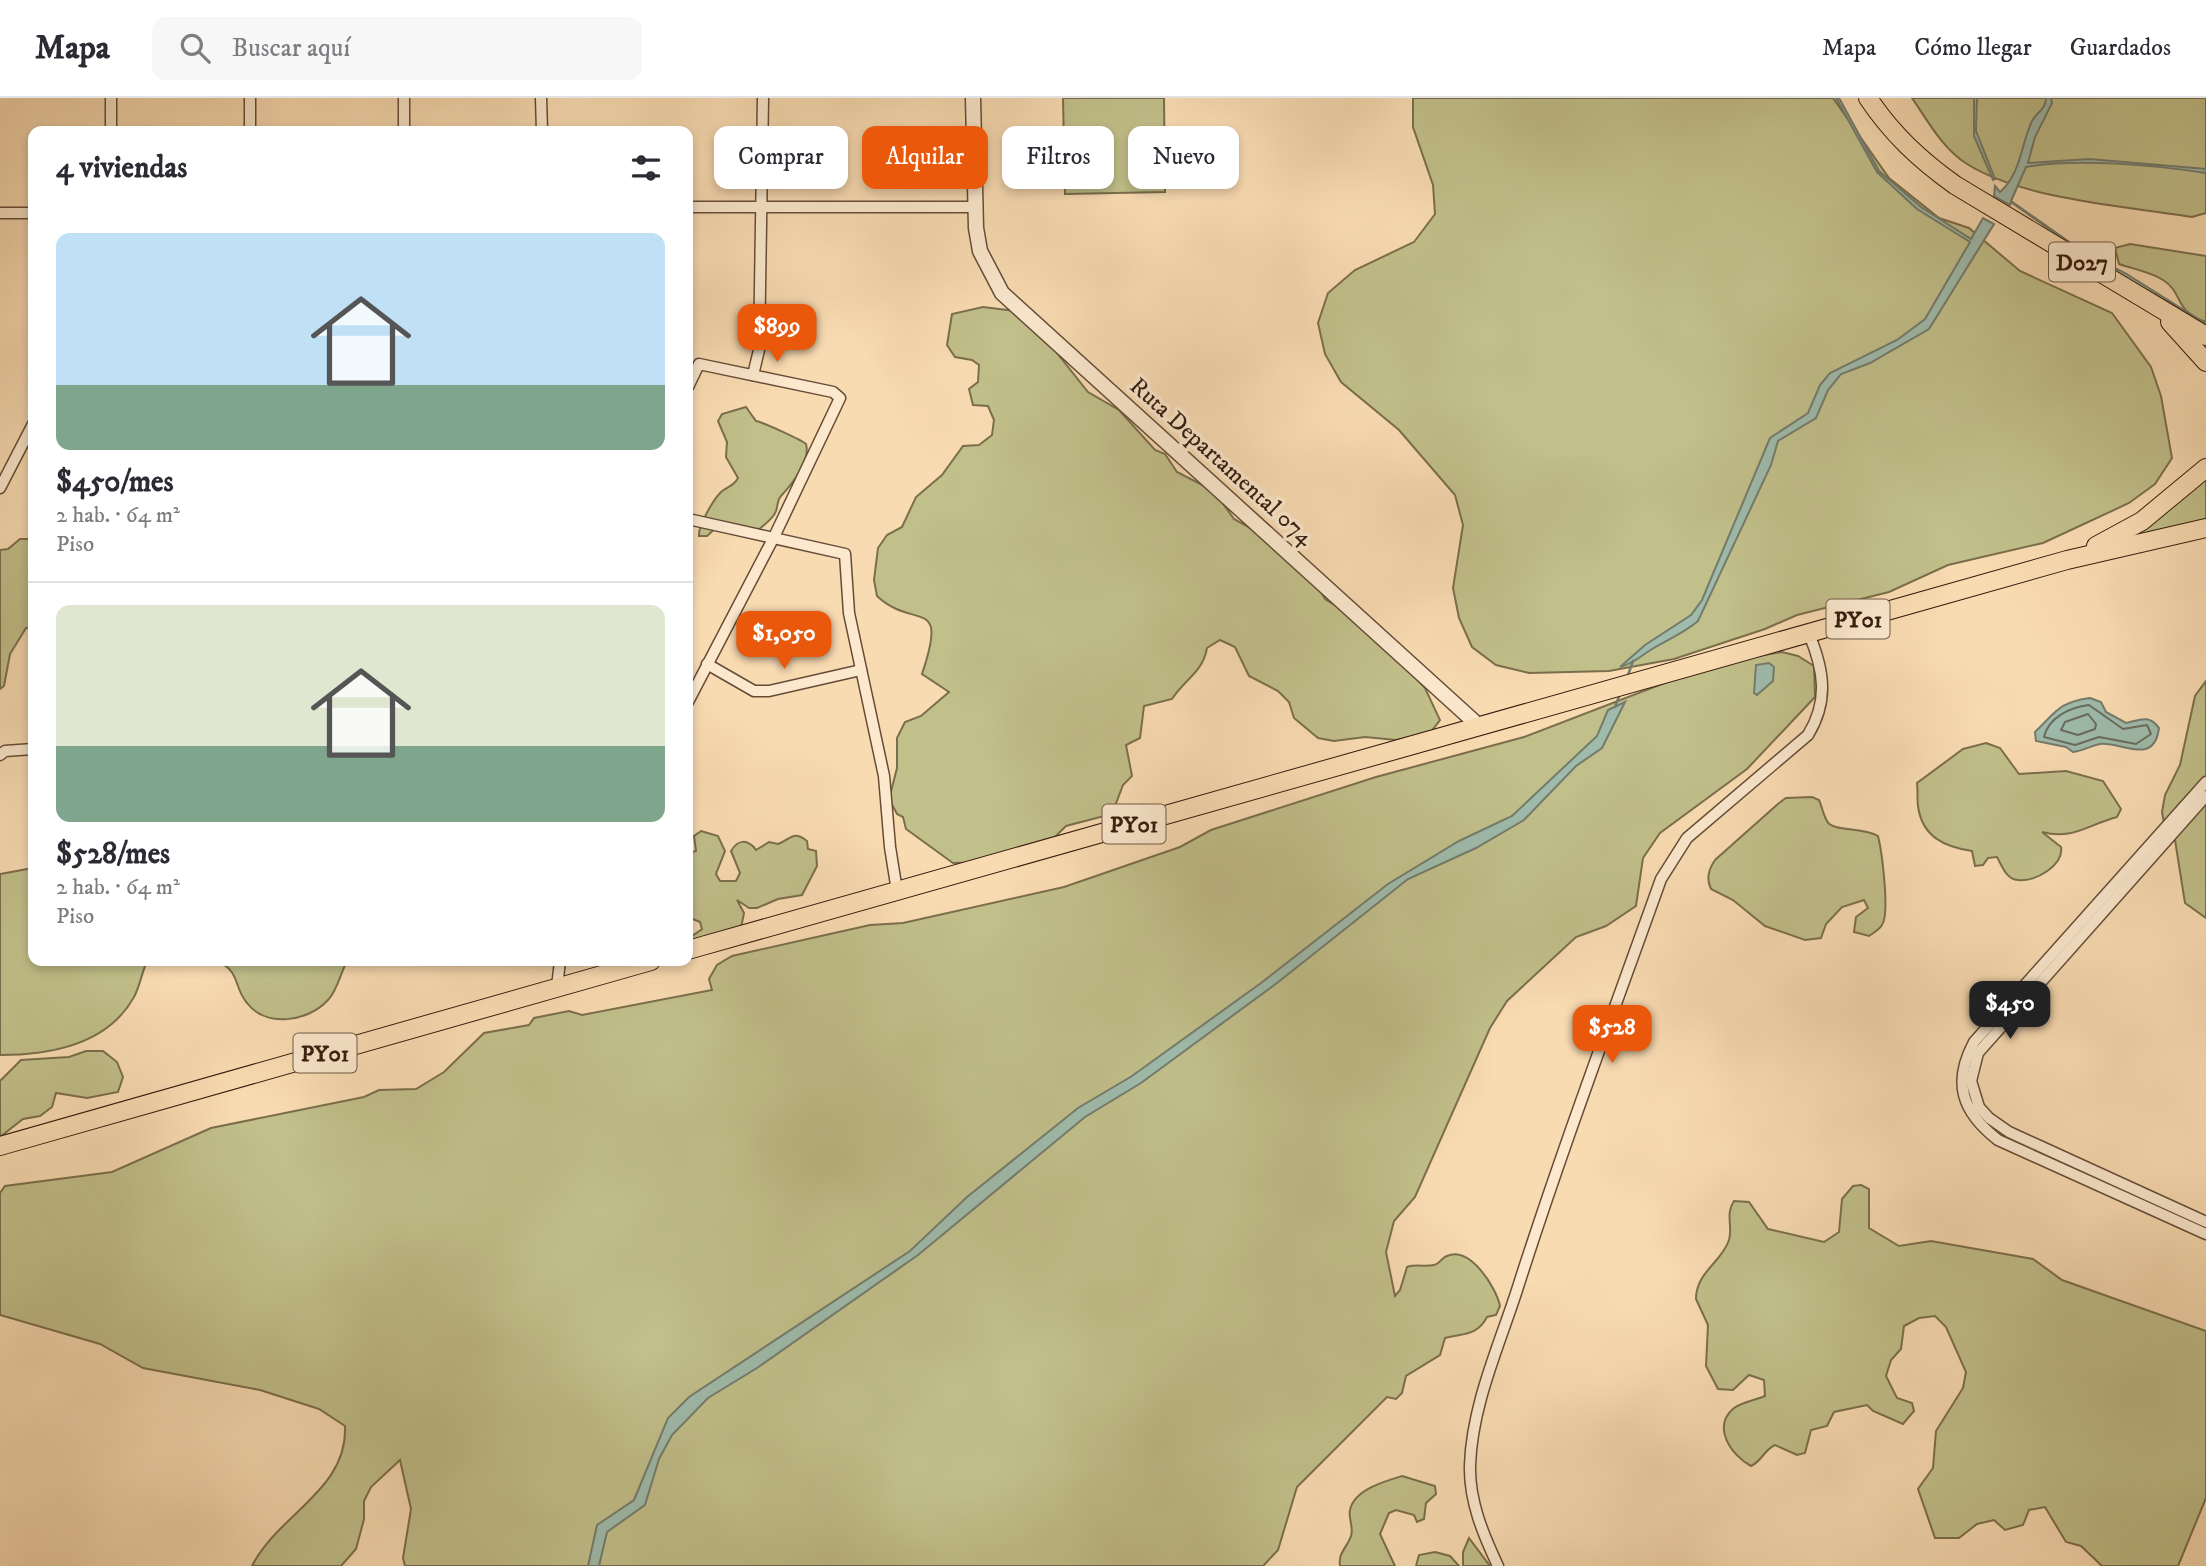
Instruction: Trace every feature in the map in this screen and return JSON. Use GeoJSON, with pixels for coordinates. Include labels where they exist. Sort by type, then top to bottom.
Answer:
{"type":"FeatureCollection","features":[{"type":"Feature","properties":{"kind":"main road","name":"D027"},"geometry":{"type":"LineString","coordinates":[[1868,98],[1899,139],[1926,164],[1980,200],[2206,336]]}},
{"type":"Feature","properties":{"kind":"main road","name":"D027"},"geometry":{"type":"LineString","coordinates":[[2158,309],[2206,362]]}},
{"type":"Feature","properties":{"kind":"main road"},"geometry":{"type":"LineString","coordinates":[[2191,480],[2206,458]]}},
{"type":"Feature","properties":{"kind":"main road","name":"PY01"},"geometry":{"type":"LineString","coordinates":[[2067,560],[2143,521],[2206,468]]}},
{"type":"Feature","properties":{"kind":"main road","name":"PY01"},"geometry":{"type":"LineString","coordinates":[[693,949],[1648,676],[1809,634],[2067,560],[2206,528]]}},
{"type":"Feature","properties":{"kind":"main road","name":"PY01"},"geometry":{"type":"LineString","coordinates":[[0,1146],[633,966]]}},
{"type":"Feature","properties":{"kind":"street"},"geometry":{"type":"LineString","coordinates":[[111,98],[111,126]]}},
{"type":"Feature","properties":{"kind":"street"},"geometry":{"type":"LineString","coordinates":[[250,98],[250,126]]}},
{"type":"Feature","properties":{"kind":"street"},"geometry":{"type":"LineString","coordinates":[[404,98],[404,126]]}},
{"type":"Feature","properties":{"kind":"street"},"geometry":{"type":"LineString","coordinates":[[541,98],[541,126]]}},
{"type":"Feature","properties":{"kind":"street"},"geometry":{"type":"LineString","coordinates":[[753,375],[760,350],[764,207],[763,98]]}},
{"type":"Feature","properties":{"kind":"street","name":"Ruta Departamental 074"},"geometry":{"type":"LineString","coordinates":[[973,98],[975,206],[980,251],[1002,293],[1479,726]]}},
{"type":"Feature","properties":{"kind":"street"},"geometry":{"type":"LineString","coordinates":[[693,207],[975,206]]}},
{"type":"Feature","properties":{"kind":"street"},"geometry":{"type":"LineString","coordinates":[[0,213],[28,213]]}},
{"type":"Feature","properties":{"kind":"street"},"geometry":{"type":"LineString","coordinates":[[693,376],[699,363],[833,392],[839,398],[774,537],[693,692]]}},
{"type":"Feature","properties":{"kind":"street"},"geometry":{"type":"LineString","coordinates":[[0,488],[28,434]]}},
{"type":"Feature","properties":{"kind":"street"},"geometry":{"type":"LineString","coordinates":[[693,520],[845,554],[849,613],[884,776],[897,891]]}},
{"type":"Feature","properties":{"kind":"street"},"geometry":{"type":"LineString","coordinates":[[1498,1566],[1478,1519],[1471,1490],[1470,1463],[1480,1405],[1529,1252],[1661,879],[1687,838],[1808,736],[1819,718],[1823,675],[1809,634]]}},
{"type":"Feature","properties":{"kind":"street"},"geometry":{"type":"LineString","coordinates":[[707,664],[754,691],[769,691],[862,670]]}},
{"type":"Feature","properties":{"kind":"street"},"geometry":{"type":"LineString","coordinates":[[0,754],[5,751],[28,749]]}},
{"type":"Feature","properties":{"kind":"street"},"geometry":{"type":"LineString","coordinates":[[2206,782],[1974,1042],[1962,1064],[1961,1079],[1966,1102],[1979,1125],[1998,1140],[2206,1234]]}},
{"type":"Feature","properties":{"kind":"street"},"geometry":{"type":"LineString","coordinates":[[2206,796],[1978,1053],[1971,1081],[1979,1107],[2009,1132],[2206,1222]]}},
{"type":"Feature","properties":{"kind":"street"},"geometry":{"type":"LineString","coordinates":[[557,987],[559,966]]}},
{"type":"Feature","properties":{"kind":"shaded area"},"geometry":{"type":"Polygon","coordinates":[[[1063,98],[1164,98],[1164,126],[1128,126],[1128,189],[1165,189],[1165,192],[1065,194],[1065,189],[1114,189],[1114,126],[1064,126],[1063,98]]]}},
{"type":"Feature","properties":{"kind":"shaded area"},"geometry":{"type":"Polygon","coordinates":[[[1413,98],[1833,98],[1889,178],[1939,218],[1969,228],[2020,271],[2112,313],[2151,367],[2161,396],[2172,458],[2155,484],[2129,503],[2043,543],[1948,565],[1889,592],[1797,615],[1765,629],[1674,659],[1609,671],[1529,673],[1496,665],[1472,647],[1459,618],[1453,588],[1463,525],[1455,495],[1399,430],[1341,382],[1325,354],[1318,323],[1328,293],[1355,270],[1414,242],[1435,214],[1433,185],[1413,127],[1413,98]]]}},
{"type":"Feature","properties":{"kind":"shaded area"},"geometry":{"type":"Polygon","coordinates":[[[1912,98],[2206,98],[2206,213],[2192,217],[2076,200],[2017,186],[1991,176],[1958,158],[1936,134],[1912,98]]]}},
{"type":"Feature","properties":{"kind":"shaded area"},"geometry":{"type":"Polygon","coordinates":[[[2130,244],[2206,256],[2206,322],[2188,313],[2174,290],[2163,280],[2119,264],[2115,248],[2130,244]]]}},
{"type":"Feature","properties":{"kind":"shaded area"},"geometry":{"type":"Polygon","coordinates":[[[983,307],[1015,311],[1042,326],[1057,353],[1088,392],[1119,410],[1155,450],[1165,454],[1177,472],[1214,491],[1234,519],[1254,530],[1316,583],[1325,599],[1368,625],[1425,688],[1440,720],[1430,733],[1396,740],[1365,737],[1334,741],[1318,738],[1294,718],[1289,702],[1278,691],[1249,676],[1235,647],[1220,640],[1207,648],[1198,669],[1172,699],[1144,706],[1140,738],[1126,745],[1132,776],[1123,785],[1112,814],[1066,826],[1055,837],[1022,848],[1003,862],[953,863],[906,829],[903,817],[897,814],[889,799],[897,768],[897,738],[905,722],[921,716],[949,692],[922,674],[932,633],[929,623],[924,618],[891,606],[877,596],[874,580],[878,548],[887,535],[902,527],[916,497],[942,475],[963,446],[979,445],[992,435],[994,420],[988,406],[973,405],[969,389],[978,382],[979,365],[972,360],[955,357],[947,345],[952,314],[983,307]]]}},
{"type":"Feature","properties":{"kind":"shaded area"},"geometry":{"type":"Polygon","coordinates":[[[746,407],[756,421],[806,444],[806,458],[795,479],[780,498],[773,517],[757,531],[719,525],[707,536],[699,536],[714,500],[738,478],[726,457],[727,442],[718,421],[722,414],[746,407]]]}},
{"type":"Feature","properties":{"kind":"shaded area"},"geometry":{"type":"Polygon","coordinates":[[[2206,475],[2206,521],[2134,536],[2135,533],[2206,475]]]}},
{"type":"Feature","properties":{"kind":"shaded area"},"geometry":{"type":"Polygon","coordinates":[[[20,539],[28,539],[28,628],[10,654],[4,686],[0,689],[0,550],[8,549],[20,539]]]}},
{"type":"Feature","properties":{"kind":"shaded area"},"geometry":{"type":"Polygon","coordinates":[[[1782,652],[1798,656],[1814,666],[1815,697],[1747,769],[1660,833],[1643,858],[1636,906],[1606,926],[1576,937],[1507,1001],[1490,1028],[1415,1197],[1394,1221],[1386,1252],[1395,1296],[1400,1290],[1407,1267],[1434,1265],[1445,1257],[1456,1254],[1473,1262],[1488,1279],[1500,1306],[1496,1315],[1487,1317],[1474,1331],[1445,1338],[1440,1355],[1406,1376],[1402,1393],[1396,1399],[1387,1397],[1297,1487],[1278,1550],[1263,1566],[405,1566],[403,1558],[411,1509],[400,1460],[371,1487],[364,1501],[364,1519],[356,1549],[341,1566],[252,1566],[278,1531],[324,1485],[343,1448],[345,1426],[319,1409],[260,1390],[143,1368],[100,1344],[0,1315],[0,1193],[5,1186],[112,1172],[211,1128],[364,1097],[379,1090],[416,1089],[444,1072],[484,1033],[529,1025],[534,1018],[569,1011],[582,1015],[712,990],[709,979],[717,965],[732,956],[870,925],[903,923],[1064,887],[1180,847],[1211,830],[1376,777],[1524,737],[1714,664],[1782,652]]]}},
{"type":"Feature","properties":{"kind":"shaded area"},"geometry":{"type":"Polygon","coordinates":[[[2206,681],[2206,918],[2185,903],[2175,840],[2165,828],[2162,812],[2165,795],[2180,765],[2195,696],[2206,681]]]}},
{"type":"Feature","properties":{"kind":"shaded area"},"geometry":{"type":"Polygon","coordinates":[[[1986,743],[2000,748],[2019,774],[2066,771],[2103,781],[2121,809],[2117,817],[2071,833],[2042,832],[2061,847],[2061,854],[2053,866],[2033,878],[2018,880],[2010,877],[1997,857],[1988,858],[1983,865],[1975,866],[1972,851],[1953,847],[1936,839],[1924,826],[1918,806],[1917,783],[1963,749],[1986,743]]]}},
{"type":"Feature","properties":{"kind":"shaded area"},"geometry":{"type":"Polygon","coordinates":[[[1812,797],[1819,800],[1826,818],[1835,827],[1878,836],[1885,909],[1882,925],[1869,936],[1854,932],[1856,917],[1868,908],[1864,900],[1842,907],[1826,924],[1821,938],[1805,940],[1765,926],[1709,885],[1708,875],[1715,860],[1779,803],[1786,798],[1812,797]]]}},
{"type":"Feature","properties":{"kind":"shaded area"},"geometry":{"type":"Polygon","coordinates":[[[701,831],[718,836],[725,851],[716,874],[720,881],[736,881],[740,873],[731,851],[743,842],[756,850],[769,842],[778,844],[792,836],[798,836],[807,841],[808,849],[816,851],[817,866],[802,895],[778,899],[757,908],[749,908],[737,900],[744,913],[741,928],[693,945],[693,935],[702,929],[700,922],[693,919],[693,852],[696,851],[694,836],[701,831]]]}},
{"type":"Feature","properties":{"kind":"shaded area"},"geometry":{"type":"Polygon","coordinates":[[[28,869],[28,966],[145,966],[134,997],[123,1013],[109,1026],[76,1044],[58,1049],[0,1055],[0,874],[28,869]]]}},
{"type":"Feature","properties":{"kind":"shaded area"},"geometry":{"type":"Polygon","coordinates":[[[225,966],[345,966],[328,1000],[310,1013],[287,1019],[276,1019],[255,1011],[243,997],[230,970],[225,966]]]}},
{"type":"Feature","properties":{"kind":"shaded area"},"geometry":{"type":"Polygon","coordinates":[[[86,1051],[103,1051],[117,1062],[123,1077],[118,1092],[87,1098],[56,1093],[52,1107],[40,1116],[23,1119],[0,1137],[0,1081],[21,1060],[69,1057],[86,1051]]]}},
{"type":"Feature","properties":{"kind":"shaded area"},"geometry":{"type":"Polygon","coordinates":[[[1861,1185],[1869,1189],[1869,1228],[1899,1246],[1931,1241],[2033,1259],[2062,1280],[2206,1331],[2206,1498],[2178,1566],[2102,1566],[2081,1546],[2066,1542],[2045,1507],[2029,1510],[2023,1525],[2005,1530],[1994,1520],[1977,1524],[1959,1538],[1935,1538],[1918,1489],[1933,1468],[1936,1431],[1963,1388],[1966,1372],[1946,1327],[1935,1316],[1919,1318],[1904,1326],[1901,1349],[1891,1360],[1886,1376],[1897,1398],[1912,1403],[1914,1411],[1903,1424],[1873,1411],[1867,1405],[1834,1412],[1827,1426],[1811,1430],[1805,1453],[1797,1455],[1775,1445],[1751,1466],[1731,1448],[1724,1432],[1727,1416],[1741,1404],[1765,1396],[1764,1380],[1749,1375],[1733,1390],[1718,1389],[1706,1366],[1708,1325],[1696,1299],[1700,1281],[1726,1248],[1731,1206],[1734,1201],[1749,1202],[1768,1229],[1824,1242],[1839,1232],[1842,1199],[1853,1186],[1861,1185]]]}},
{"type":"Feature","properties":{"kind":"shaded area"},"geometry":{"type":"Polygon","coordinates":[[[1402,1476],[1435,1486],[1436,1494],[1426,1503],[1424,1519],[1417,1522],[1414,1515],[1396,1510],[1389,1513],[1380,1534],[1395,1566],[1340,1566],[1342,1554],[1352,1533],[1350,1513],[1357,1497],[1371,1487],[1402,1476]]]}},
{"type":"Feature","properties":{"kind":"shaded area"},"geometry":{"type":"Polygon","coordinates":[[[1469,1538],[1490,1566],[1463,1566],[1463,1552],[1469,1538]]]}},
{"type":"Feature","properties":{"kind":"shaded area"},"geometry":{"type":"Polygon","coordinates":[[[1435,1552],[1450,1556],[1459,1566],[1416,1566],[1419,1555],[1435,1552]]]}},
{"type":"Feature","properties":{"kind":"water"},"geometry":{"type":"Polygon","coordinates":[[[1836,98],[1839,98],[1879,171],[1921,207],[1971,239],[1983,218],[1994,224],[1929,329],[1870,363],[1841,374],[1828,390],[1816,418],[1778,441],[1771,465],[1698,621],[1620,667],[1645,645],[1691,615],[1702,600],[1770,438],[1808,413],[1820,385],[1830,373],[1897,340],[1925,319],[1970,242],[1917,209],[1877,172],[1836,98]]]}},
{"type":"Feature","properties":{"kind":"water"},"geometry":{"type":"Polygon","coordinates":[[[1974,98],[1977,98],[1976,131],[1995,179],[1993,180],[1974,136],[1974,98]]]}},
{"type":"Feature","properties":{"kind":"water"},"geometry":{"type":"Polygon","coordinates":[[[2046,98],[2051,98],[2052,103],[2035,137],[2028,163],[2089,159],[2206,169],[2206,173],[2163,167],[2091,163],[2026,167],[2011,201],[2085,253],[2125,273],[2206,324],[2085,255],[2011,202],[2010,205],[1994,196],[1995,186],[2000,192],[2012,177],[2028,130],[2043,108],[2046,98]]]}},
{"type":"Feature","properties":{"kind":"water"},"geometry":{"type":"Polygon","coordinates":[[[1769,663],[1774,667],[1773,681],[1757,695],[1754,693],[1756,665],[1769,663]]]}},
{"type":"Feature","properties":{"kind":"water"},"geometry":{"type":"Polygon","coordinates":[[[2090,698],[2101,702],[2106,712],[2126,723],[2144,719],[2152,721],[2159,728],[2151,747],[2136,750],[2100,744],[2073,752],[2066,747],[2036,741],[2035,732],[2059,709],[2071,702],[2090,698]]]}},
{"type":"Feature","properties":{"kind":"water"},"geometry":{"type":"Polygon","coordinates":[[[1625,702],[1602,748],[1576,766],[1524,820],[1476,848],[1408,879],[1277,983],[1141,1083],[1085,1117],[918,1255],[757,1368],[708,1398],[672,1435],[659,1459],[645,1505],[607,1532],[599,1566],[588,1566],[597,1525],[634,1500],[668,1418],[689,1397],[910,1251],[967,1197],[1078,1108],[1132,1076],[1261,983],[1388,884],[1459,841],[1512,816],[1597,736],[1608,710],[1625,702]]]}},
{"type":"Feature","properties":{"kind":"waterway"},"geometry":{"type":"LineString","coordinates":[[1627,678],[1633,661]]}},
{"type":"Feature","properties":{"kind":"waterway"},"geometry":{"type":"LineString","coordinates":[[1615,707],[1620,694]]}}]}
